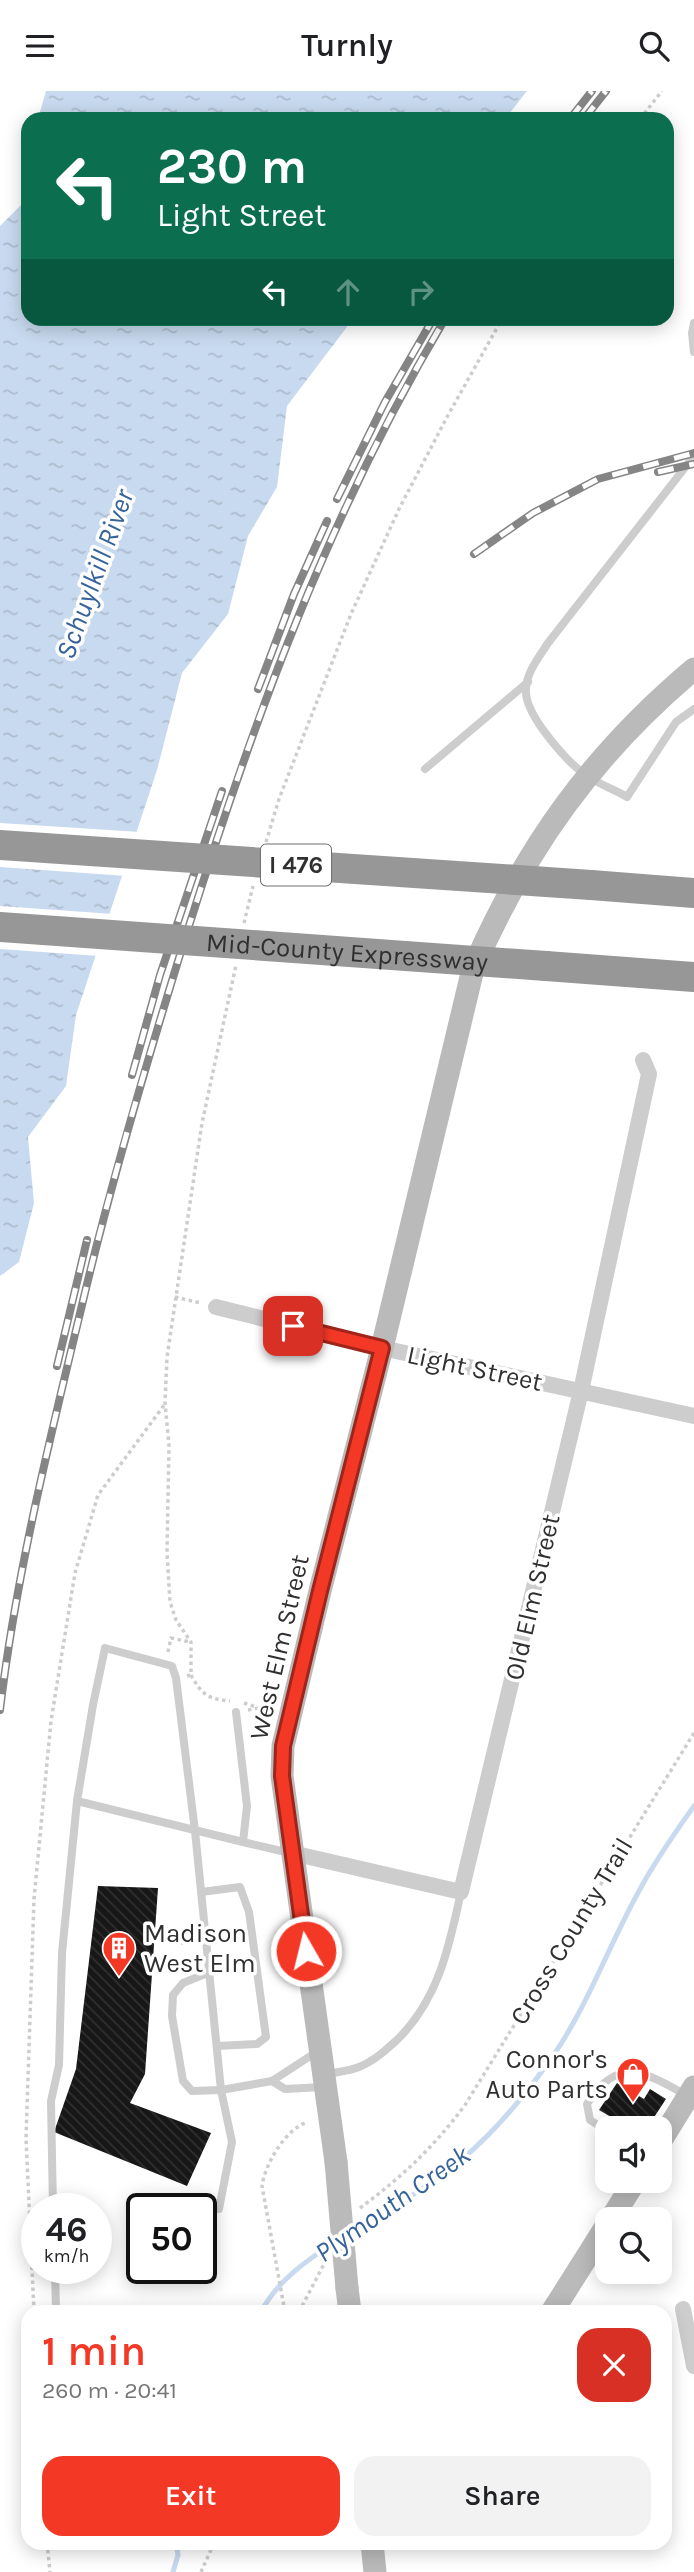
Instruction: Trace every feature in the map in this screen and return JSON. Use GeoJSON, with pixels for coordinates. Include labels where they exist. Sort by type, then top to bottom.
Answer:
{"type":"FeatureCollection","features":[{"type":"Feature","properties":{"kind":"highway","name":"I 476"},"geometry":{"type":"LineString","coordinates":[[0,845],[694,893]]}},
{"type":"Feature","properties":{"kind":"highway","name":"Mid-County Expressway"},"geometry":{"type":"LineString","coordinates":[[0,927],[694,977]]}},
{"type":"Feature","properties":{"kind":"main road","name":"West Elm Street"},"geometry":{"type":"LineString","coordinates":[[349,2305],[336,2162],[282,1776],[283,1746],[473,969],[498,912],[549,825],[587,776],[655,702],[694,669]]}},
{"type":"Feature","properties":{"kind":"main road"},"geometry":{"type":"LineString","coordinates":[[672,2123],[691,2092]]}},
{"type":"Feature","properties":{"kind":"main road"},"geometry":{"type":"LineString","coordinates":[[556,2305],[595,2244]]}},
{"type":"Feature","properties":{"kind":"main road"},"geometry":{"type":"LineString","coordinates":[[373,2550],[375,2572]]}},
{"type":"Feature","properties":{"kind":"street","name":"Old Elm Street"},"geometry":{"type":"LineString","coordinates":[[461,1892],[581,1391],[649,1074],[643,1060]]}},
{"type":"Feature","properties":{"kind":"street","name":"Light Street"},"geometry":{"type":"LineString","coordinates":[[216,1307],[382,1348],[694,1416]]}},
{"type":"Feature","properties":{"kind":"street"},"geometry":{"type":"LineString","coordinates":[[292,1853],[461,1892]]}},
{"type":"Feature","properties":{"kind":"street"},"geometry":{"type":"LineString","coordinates":[[682,2309],[694,2366]]}},
{"type":"Feature","properties":{"kind":"lane"},"geometry":{"type":"LineString","coordinates":[[694,323],[694,352]]}},
{"type":"Feature","properties":{"kind":"lane"},"geometry":{"type":"LineString","coordinates":[[694,456],[548,643],[537,660],[526,692],[529,707],[538,724],[587,776],[628,797],[676,722],[694,709]]}},
{"type":"Feature","properties":{"kind":"lane"},"geometry":{"type":"LineString","coordinates":[[425,769],[528,682]]}},
{"type":"Feature","properties":{"kind":"lane"},"geometry":{"type":"LineString","coordinates":[[53,2193],[51,2101],[60,2065],[62,1953],[78,1801],[105,1648],[172,1666],[176,1678],[195,1831],[221,2090],[232,2142],[219,2209]]}},
{"type":"Feature","properties":{"kind":"lane"},"geometry":{"type":"LineString","coordinates":[[236,1712],[247,1806],[243,1842]]}},
{"type":"Feature","properties":{"kind":"lane"},"geometry":{"type":"LineString","coordinates":[[78,1801],[292,1853]]}},
{"type":"Feature","properties":{"kind":"lane"},"geometry":{"type":"LineString","coordinates":[[201,1892],[240,1887],[249,1912],[266,2037],[257,2044],[217,2046]]}},
{"type":"Feature","properties":{"kind":"lane","name":"Old Elm Street"},"geometry":{"type":"LineString","coordinates":[[272,2081],[285,2088],[325,2080],[357,2068],[374,2060],[408,2029],[430,1998],[440,1975],[461,1892]]}},
{"type":"Feature","properties":{"kind":"lane"},"geometry":{"type":"LineString","coordinates":[[210,1972],[183,1983],[173,1995],[172,2015],[183,2081],[192,2091],[221,2090],[272,2081],[320,2049]]}},
{"type":"Feature","properties":{"kind":"lane"},"geometry":{"type":"LineString","coordinates":[[595,2123],[590,2120],[587,2104],[595,2091],[611,2075],[627,2071],[691,2092]]}},
{"type":"Feature","properties":{"kind":"lane"},"geometry":{"type":"LineString","coordinates":[[55,2284],[56,2305]]}},
{"type":"Feature","properties":{"kind":"path"},"geometry":{"type":"LineString","coordinates":[[646,112],[662,91]]}},
{"type":"Feature","properties":{"kind":"path"},"geometry":{"type":"LineString","coordinates":[[175,1297],[216,1307]]}},
{"type":"Feature","properties":{"kind":"path"},"geometry":{"type":"LineString","coordinates":[[34,2305],[26,2138],[34,1899],[51,1721],[75,1573],[98,1495],[165,1403],[169,1445],[167,1552],[170,1602],[176,1620],[191,1642],[191,1675],[213,1700],[250,1703],[259,1708],[270,1723]]}},
{"type":"Feature","properties":{"kind":"path"},"geometry":{"type":"LineString","coordinates":[[164,1665],[171,1638],[191,1642]]}},
{"type":"Feature","properties":{"kind":"path"},"geometry":{"type":"LineString","coordinates":[[176,1678],[191,1675]]}},
{"type":"Feature","properties":{"kind":"path"},"geometry":{"type":"LineString","coordinates":[[230,1700],[236,1712]]}},
{"type":"Feature","properties":{"kind":"path","name":"Cross County Trail"},"geometry":{"type":"LineString","coordinates":[[354,2213],[427,2152],[445,2133],[476,2088],[694,1733]]}},
{"type":"Feature","properties":{"kind":"path"},"geometry":{"type":"LineString","coordinates":[[284,2305],[262,2186],[263,2178],[279,2147],[291,2132],[308,2122]]}},
{"type":"Feature","properties":{"kind":"path"},"geometry":{"type":"LineString","coordinates":[[302,2305],[307,2292]]}},
{"type":"Feature","properties":{"kind":"path"},"geometry":{"type":"LineString","coordinates":[[48,2550],[50,2572]]}},
{"type":"Feature","properties":{"kind":"path"},"geometry":{"type":"LineString","coordinates":[[201,2572],[211,2550]]}},
{"type":"Feature","properties":{"kind":"water"},"geometry":{"type":"Polygon","coordinates":[[[46,91],[527,91],[510,112],[40,112],[46,91]]]}},
{"type":"Feature","properties":{"kind":"water","name":"Schuylkill River"},"geometry":{"type":"Polygon","coordinates":[[[21,205],[21,326],[348,326],[287,406],[277,487],[248,536],[228,614],[182,673],[157,770],[76,1015],[66,1086],[28,1137],[34,1203],[19,1262],[0,1276],[0,226],[21,205]]]}},
{"type":"Feature","properties":{"kind":"pier"},"geometry":{"type":"Polygon","coordinates":[[[0,823],[140,832],[126,876],[0,867],[0,823]]]}},
{"type":"Feature","properties":{"kind":"pier"},"geometry":{"type":"Polygon","coordinates":[[[0,906],[113,914],[99,956],[0,949],[0,906]]]}},
{"type":"Feature","properties":{"kind":"building","name":"Madison West Elm"},"geometry":{"type":"Polygon","coordinates":[[[98,1886],[158,1888],[145,2074],[130,2103],[211,2133],[187,2186],[54,2132],[76,2069],[98,1886]]]}},
{"type":"Feature","properties":{"kind":"building","name":"Connor's Auto Parts"},"geometry":{"type":"Polygon","coordinates":[[[617,2083],[644,2099],[650,2089],[666,2099],[655,2116],[609,2116],[599,2110],[617,2083]]]}},
{"type":"Feature","properties":{"kind":"waterway","name":"Plymouth Creek"},"geometry":{"type":"LineString","coordinates":[[350,2233],[407,2199],[448,2170],[474,2149],[522,2098],[566,2036],[645,1880],[694,1806]]}},
{"type":"Feature","properties":{"kind":"waterway","name":"Plymouth Creek"},"geometry":{"type":"LineString","coordinates":[[265,2305],[284,2281],[335,2242]]}},
{"type":"Feature","properties":{"kind":"waterway","name":"Plymouth Creek"},"geometry":{"type":"LineString","coordinates":[[173,2572],[177,2550]]}},
{"type":"Feature","properties":{"kind":"railway"},"geometry":{"type":"LineString","coordinates":[[576,112],[592,91]]}},
{"type":"Feature","properties":{"kind":"railway"},"geometry":{"type":"LineString","coordinates":[[590,112],[606,91]]}},
{"type":"Feature","properties":{"kind":"railway"},"geometry":{"type":"LineString","coordinates":[[337,499],[385,402],[429,326]]}},
{"type":"Feature","properties":{"kind":"railway"},"geometry":{"type":"LineString","coordinates":[[0,1710],[25,1557],[82,1305],[132,1116],[188,929],[241,770],[298,616],[365,466],[441,326]]}},
{"type":"Feature","properties":{"kind":"railway"},"geometry":{"type":"LineString","coordinates":[[474,554],[533,513],[598,479],[694,453]]}},
{"type":"Feature","properties":{"kind":"railway"},"geometry":{"type":"LineString","coordinates":[[658,472],[694,464]]}},
{"type":"Feature","properties":{"kind":"railway"},"geometry":{"type":"LineString","coordinates":[[258,689],[294,594],[327,521]]}},
{"type":"Feature","properties":{"kind":"railway"},"geometry":{"type":"LineString","coordinates":[[132,1075],[160,975],[222,791]]}},
{"type":"Feature","properties":{"kind":"railway"},"geometry":{"type":"LineString","coordinates":[[57,1366],[87,1240]]}},
{"type":"Feature","properties":{"kind":"place","name":"Madison West Elm"},"geometry":{"type":"Point","coordinates":[119,1978]}},
{"type":"Feature","properties":{"kind":"place","name":"Connor's Auto Parts"},"geometry":{"type":"Point","coordinates":[633,2104]}},
{"type":"Feature","properties":{"kind":"route"},"geometry":{"type":"LineString","coordinates":[[293,1326],[382,1348],[283,1746],[282,1776],[306,1951]]}}]}
